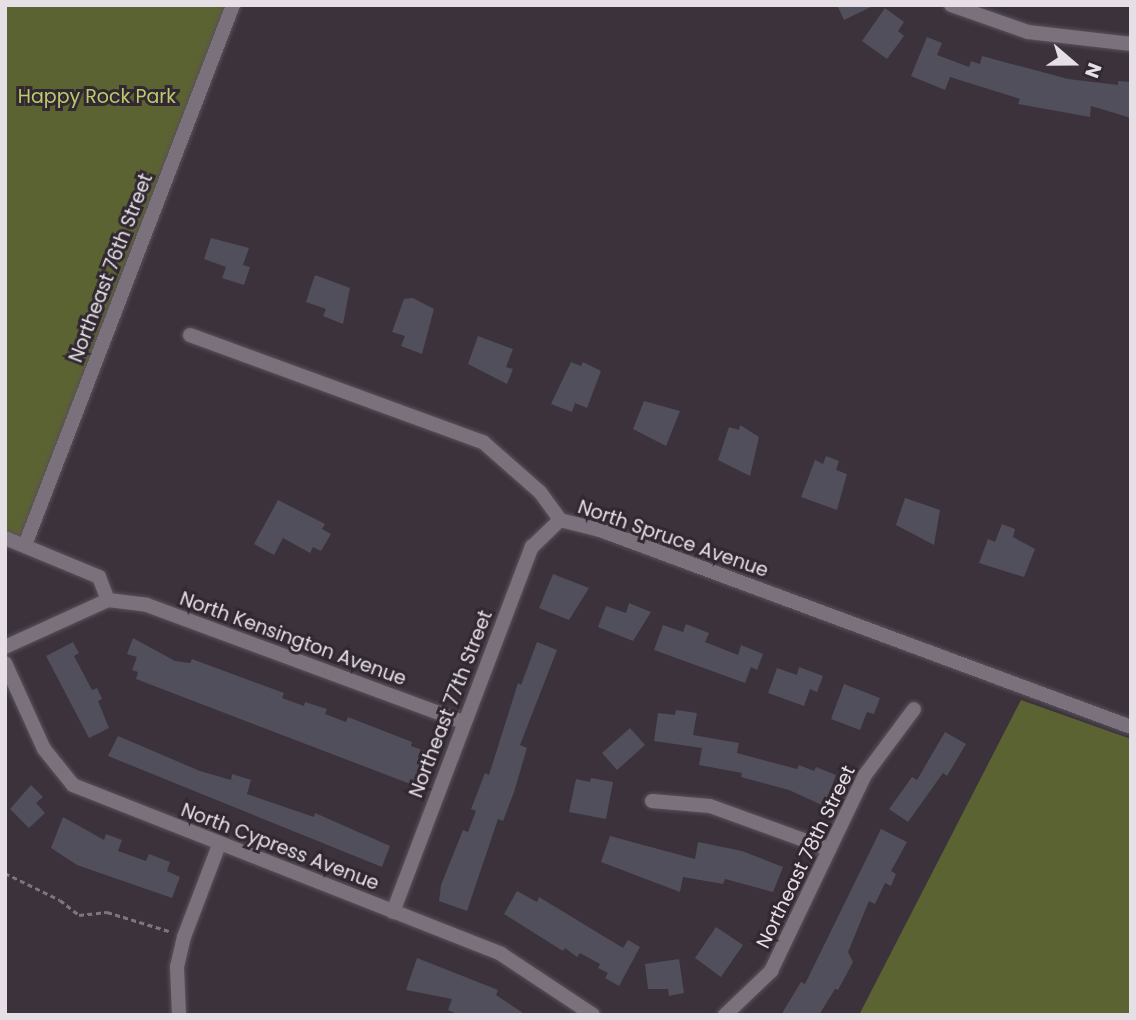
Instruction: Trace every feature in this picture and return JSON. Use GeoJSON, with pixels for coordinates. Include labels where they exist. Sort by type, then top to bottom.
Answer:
{"type":"FeatureCollection","features":[{"type":"Feature","properties":{"kind":"street","name":"Northeast 76th Street"},"geometry":{"type":"LineString","coordinates":[[25,545],[233,5]]}},
{"type":"Feature","properties":{"kind":"street"},"geometry":{"type":"LineString","coordinates":[[951,5],[1028,32],[1131,44]]}},
{"type":"Feature","properties":{"kind":"street","name":"North Spruce Avenue"},"geometry":{"type":"LineString","coordinates":[[190,335],[483,442],[540,492],[560,520],[600,530],[1131,727]]}},
{"type":"Feature","properties":{"kind":"street","name":"Northeast 77th Street"},"geometry":{"type":"LineString","coordinates":[[393,912],[532,547],[560,520]]}},
{"type":"Feature","properties":{"kind":"street"},"geometry":{"type":"LineString","coordinates":[[5,538],[99,577],[107,600],[5,647]]}},
{"type":"Feature","properties":{"kind":"street","name":"North Kensington Avenue"},"geometry":{"type":"LineString","coordinates":[[107,600],[147,605],[464,722]]}},
{"type":"Feature","properties":{"kind":"street","name":"North Cypress Avenue"},"geometry":{"type":"LineString","coordinates":[[5,663],[44,749],[73,785],[219,845],[501,954],[593,1015]]}},
{"type":"Feature","properties":{"kind":"street","name":"Northeast 78th Street"},"geometry":{"type":"LineString","coordinates":[[725,1015],[771,971],[865,775],[914,709]]}},
{"type":"Feature","properties":{"kind":"street"},"geometry":{"type":"LineString","coordinates":[[652,801],[710,806],[830,849]]}},
{"type":"Feature","properties":{"kind":"street"},"geometry":{"type":"LineString","coordinates":[[179,1015],[177,967],[184,937],[219,845]]}},
{"type":"Feature","properties":{"kind":"path"},"geometry":{"type":"LineString","coordinates":[[5,873],[60,900],[79,915],[107,912],[184,937]]}},
{"type":"Feature","properties":{"kind":"green space","name":"Happy Rock Park"},"geometry":{"type":"Polygon","coordinates":[[[5,5],[229,5],[25,545],[5,538],[5,5]]]}},
{"type":"Feature","properties":{"kind":"green space"},"geometry":{"type":"Polygon","coordinates":[[[1021,700],[1131,739],[1131,1015],[859,1015],[1021,700]]]}},
{"type":"Feature","properties":{"kind":"building"},"geometry":{"type":"Polygon","coordinates":[[[837,5],[875,5],[844,20],[837,5]]]}},
{"type":"Feature","properties":{"kind":"building"},"geometry":{"type":"Polygon","coordinates":[[[885,8],[904,22],[898,31],[904,36],[887,59],[862,41],[885,8]]]}},
{"type":"Feature","properties":{"kind":"building"},"geometry":{"type":"Polygon","coordinates":[[[927,37],[942,43],[937,55],[969,67],[971,61],[980,64],[982,56],[1068,79],[1118,85],[1118,81],[1131,82],[1131,118],[1091,106],[1090,117],[1018,104],[1020,99],[950,77],[945,90],[911,76],[927,37]]]}},
{"type":"Feature","properties":{"kind":"building"},"geometry":{"type":"Polygon","coordinates":[[[211,238],[249,248],[243,265],[250,267],[244,285],[222,278],[226,267],[204,259],[211,238]]]}},
{"type":"Feature","properties":{"kind":"building"},"geometry":{"type":"Polygon","coordinates":[[[315,275],[350,288],[343,324],[323,316],[326,309],[306,302],[315,275]]]}},
{"type":"Feature","properties":{"kind":"building"},"geometry":{"type":"Polygon","coordinates":[[[413,298],[434,309],[422,354],[401,346],[405,336],[392,332],[404,299],[413,298]]]}},
{"type":"Feature","properties":{"kind":"building"},"geometry":{"type":"Polygon","coordinates":[[[478,336],[513,349],[506,367],[513,369],[507,384],[468,364],[478,336]]]}},
{"type":"Feature","properties":{"kind":"building"},"geometry":{"type":"Polygon","coordinates":[[[571,362],[581,366],[583,362],[601,371],[587,408],[575,403],[572,412],[551,404],[571,362]]]}},
{"type":"Feature","properties":{"kind":"building"},"geometry":{"type":"Polygon","coordinates":[[[644,401],[680,411],[666,446],[633,429],[644,401]]]}},
{"type":"Feature","properties":{"kind":"building"},"geometry":{"type":"Polygon","coordinates":[[[740,425],[759,437],[750,476],[718,460],[729,427],[739,430],[740,425]]]}},
{"type":"Feature","properties":{"kind":"building"},"geometry":{"type":"Polygon","coordinates":[[[826,456],[839,461],[836,470],[847,474],[837,510],[801,497],[815,460],[823,464],[826,456]]]}},
{"type":"Feature","properties":{"kind":"building"},"geometry":{"type":"Polygon","coordinates":[[[905,498],[940,510],[934,545],[896,525],[905,498]]]}},
{"type":"Feature","properties":{"kind":"building"},"geometry":{"type":"Polygon","coordinates":[[[278,500],[325,524],[322,529],[331,534],[321,551],[313,547],[310,553],[283,538],[274,555],[254,544],[278,500]]]}},
{"type":"Feature","properties":{"kind":"building"},"geometry":{"type":"Polygon","coordinates":[[[1002,524],[1015,529],[1013,537],[1035,549],[1024,577],[979,563],[988,539],[995,542],[1002,524]]]}},
{"type":"Feature","properties":{"kind":"building"},"geometry":{"type":"Polygon","coordinates":[[[553,574],[589,588],[569,620],[539,608],[553,574]]]}},
{"type":"Feature","properties":{"kind":"building"},"geometry":{"type":"Polygon","coordinates":[[[629,603],[651,612],[633,641],[598,627],[606,606],[626,613],[629,603]]]}},
{"type":"Feature","properties":{"kind":"building"},"geometry":{"type":"Polygon","coordinates":[[[686,624],[709,633],[705,642],[738,655],[741,645],[763,654],[757,670],[751,667],[745,683],[654,650],[663,625],[683,632],[686,624]]]}},
{"type":"Feature","properties":{"kind":"building"},"geometry":{"type":"Polygon","coordinates":[[[133,638],[175,661],[190,663],[192,659],[284,693],[282,698],[304,706],[305,702],[327,709],[325,714],[346,722],[348,717],[412,742],[411,746],[425,751],[413,785],[136,679],[138,672],[132,670],[137,657],[127,654],[133,638]]]}},
{"type":"Feature","properties":{"kind":"building"},"geometry":{"type":"Polygon","coordinates":[[[73,642],[79,653],[74,656],[92,690],[97,688],[102,699],[98,701],[109,728],[89,738],[46,656],[73,642]]]}},
{"type":"Feature","properties":{"kind":"building"},"geometry":{"type":"Polygon","coordinates":[[[537,642],[557,650],[520,745],[527,748],[514,792],[503,821],[498,819],[467,911],[439,901],[441,885],[463,830],[468,832],[476,811],[471,809],[485,773],[489,775],[518,683],[521,685],[537,642]]]}},
{"type":"Feature","properties":{"kind":"building"},"geometry":{"type":"Polygon","coordinates":[[[799,667],[823,676],[817,692],[810,689],[804,706],[768,693],[777,668],[797,675],[799,667]]]}},
{"type":"Feature","properties":{"kind":"building"},"geometry":{"type":"Polygon","coordinates":[[[844,684],[880,698],[874,714],[867,712],[860,730],[831,719],[844,684]]]}},
{"type":"Feature","properties":{"kind":"building"},"geometry":{"type":"Polygon","coordinates":[[[676,710],[697,713],[693,735],[739,743],[737,753],[797,769],[799,765],[814,771],[816,767],[836,775],[824,806],[789,790],[741,777],[742,773],[699,765],[702,748],[654,741],[658,713],[675,715],[676,710]]]}},
{"type":"Feature","properties":{"kind":"building"},"geometry":{"type":"Polygon","coordinates":[[[630,728],[645,745],[617,770],[602,753],[630,728]]]}},
{"type":"Feature","properties":{"kind":"building"},"geometry":{"type":"Polygon","coordinates":[[[945,732],[966,744],[947,776],[943,773],[908,822],[889,809],[912,777],[917,780],[945,732]]]}},
{"type":"Feature","properties":{"kind":"building"},"geometry":{"type":"Polygon","coordinates":[[[118,736],[200,771],[231,780],[232,774],[251,780],[247,794],[314,817],[315,813],[390,846],[382,867],[108,756],[118,736]]]}},
{"type":"Feature","properties":{"kind":"building"},"geometry":{"type":"Polygon","coordinates":[[[591,778],[613,782],[606,819],[569,812],[576,779],[590,782],[591,778]]]}},
{"type":"Feature","properties":{"kind":"building"},"geometry":{"type":"Polygon","coordinates":[[[31,785],[43,797],[36,803],[45,813],[29,828],[10,809],[31,785]]]}},
{"type":"Feature","properties":{"kind":"building"},"geometry":{"type":"Polygon","coordinates":[[[63,817],[104,840],[106,834],[122,840],[118,851],[146,861],[149,854],[170,862],[167,871],[180,877],[172,898],[77,865],[51,848],[63,817]]]}},
{"type":"Feature","properties":{"kind":"building"},"geometry":{"type":"Polygon","coordinates":[[[881,829],[907,842],[891,871],[896,874],[891,886],[885,883],[875,904],[869,901],[848,952],[853,962],[838,990],[835,989],[819,1015],[781,1015],[801,982],[805,984],[881,829]]]}},
{"type":"Feature","properties":{"kind":"building"},"geometry":{"type":"Polygon","coordinates":[[[610,836],[695,859],[698,842],[742,851],[783,867],[773,892],[725,879],[723,884],[683,877],[680,892],[601,862],[610,836]]]}},
{"type":"Feature","properties":{"kind":"building"},"geometry":{"type":"Polygon","coordinates":[[[517,891],[537,902],[539,897],[623,948],[628,940],[640,947],[619,986],[605,978],[608,973],[598,968],[600,964],[580,953],[577,957],[565,948],[563,951],[504,914],[517,891]]]}},
{"type":"Feature","properties":{"kind":"building"},"geometry":{"type":"Polygon","coordinates":[[[716,927],[743,945],[721,977],[695,958],[716,927]]]}},
{"type":"Feature","properties":{"kind":"building"},"geometry":{"type":"Polygon","coordinates":[[[417,958],[498,990],[496,995],[526,1015],[459,1015],[448,1010],[452,999],[406,990],[417,958]]]}},
{"type":"Feature","properties":{"kind":"building"},"geometry":{"type":"Polygon","coordinates":[[[679,959],[684,993],[669,996],[668,989],[648,989],[645,964],[679,959]]]}}]}
